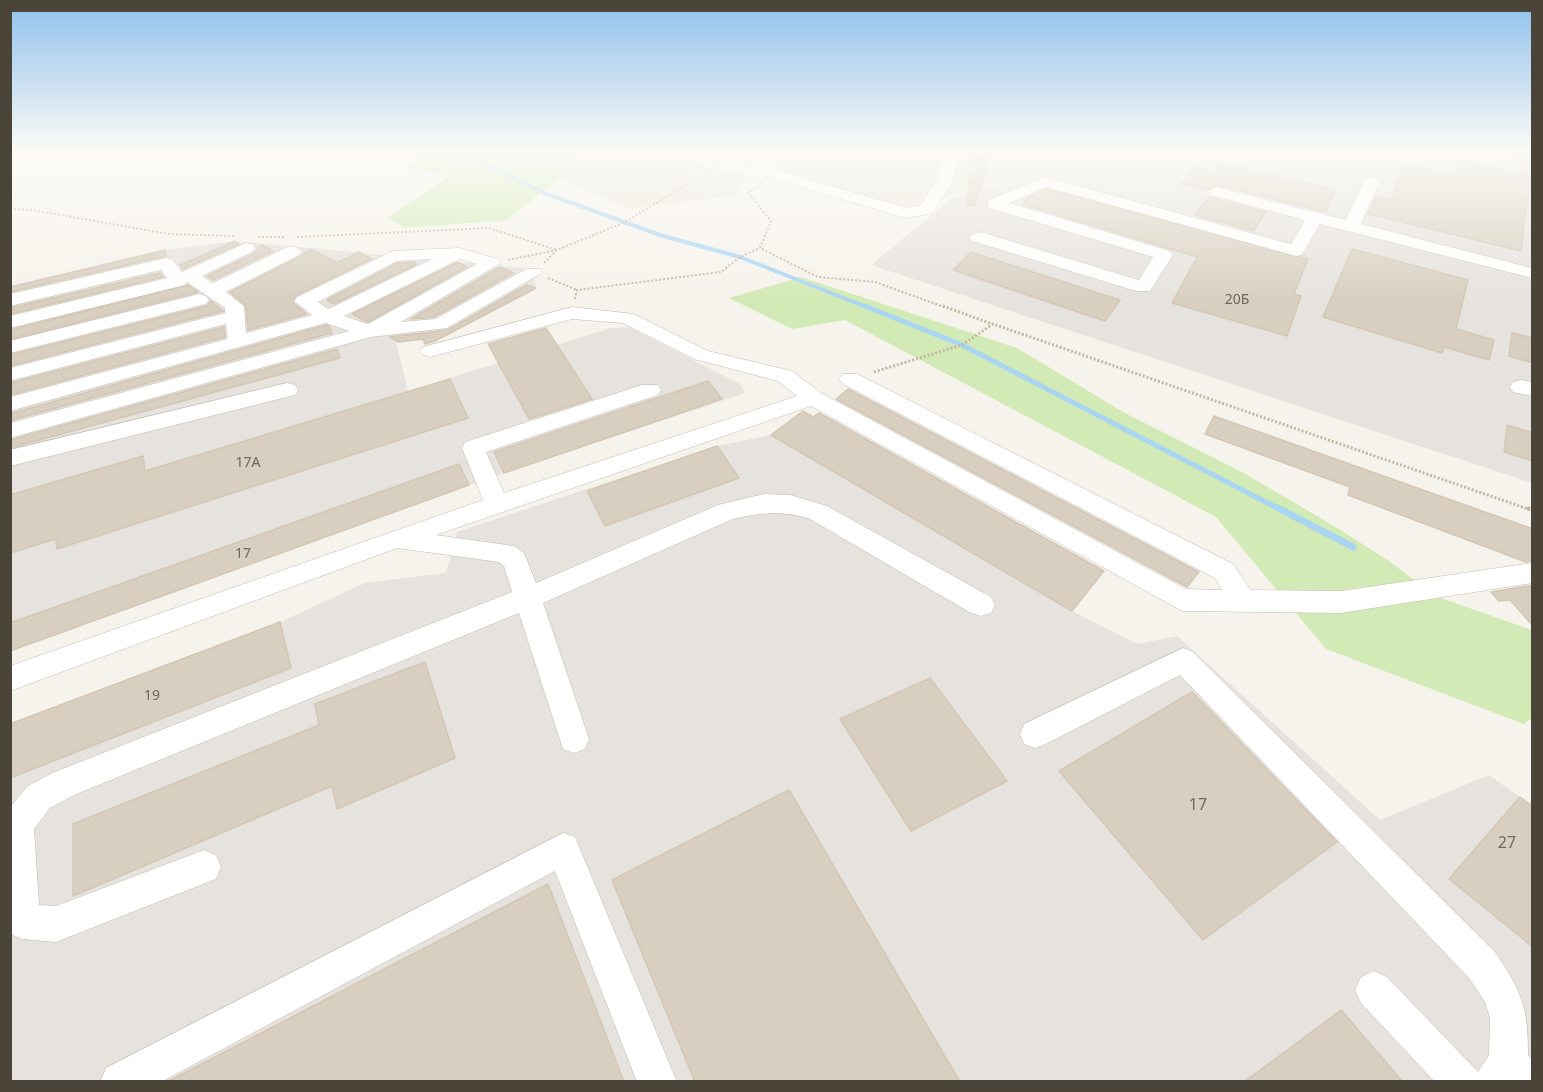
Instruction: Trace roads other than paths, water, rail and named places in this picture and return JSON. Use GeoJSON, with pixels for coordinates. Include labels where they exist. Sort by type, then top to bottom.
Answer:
{"type":"FeatureCollection","features":[{"type":"Feature","properties":{"kind":"street"},"geometry":{"type":"LineString","coordinates":[[862,200],[906,213],[927,209],[932,200]]}},
{"type":"Feature","properties":{"kind":"street"},"geometry":{"type":"LineString","coordinates":[[978,237],[1143,287],[1164,255],[995,204],[1004,200]]}},
{"type":"Feature","properties":{"kind":"street"},"geometry":{"type":"LineString","coordinates":[[1110,200],[1296,251],[1315,217]]}},
{"type":"Feature","properties":{"kind":"street"},"geometry":{"type":"LineString","coordinates":[[1248,200],[1533,273]]}},
{"type":"Feature","properties":{"kind":"street"},"geometry":{"type":"LineString","coordinates":[[1351,226],[1363,200]]}},
{"type":"Feature","properties":{"kind":"street"},"geometry":{"type":"LineString","coordinates":[[237,342],[234,306],[205,295],[189,274],[245,240]]}},
{"type":"Feature","properties":{"kind":"street"},"geometry":{"type":"LineString","coordinates":[[10,347],[205,295],[293,251]]}},
{"type":"Feature","properties":{"kind":"street"},"geometry":{"type":"LineString","coordinates":[[10,404],[327,317],[459,253]]}},
{"type":"Feature","properties":{"kind":"street"},"geometry":{"type":"LineString","coordinates":[[459,253],[492,264],[370,331],[327,317],[304,301],[393,256],[459,253]]}},
{"type":"Feature","properties":{"kind":"street"},"geometry":{"type":"LineString","coordinates":[[10,300],[166,263],[178,281],[10,322]]}},
{"type":"Feature","properties":{"kind":"street"},"geometry":{"type":"LineString","coordinates":[[10,431],[370,331],[440,324],[533,273]]}},
{"type":"Feature","properties":{"kind":"street"},"geometry":{"type":"LineString","coordinates":[[430,351],[574,301],[627,318],[701,355],[785,376],[813,398],[1182,600],[1341,602],[1533,573]]}},
{"type":"Feature","properties":{"kind":"street"},"geometry":{"type":"LineString","coordinates":[[10,375],[235,316]]}},
{"type":"Feature","properties":{"kind":"street"},"geometry":{"type":"LineString","coordinates":[[850,379],[1224,571],[1244,601]]}},
{"type":"Feature","properties":{"kind":"street"},"geometry":{"type":"LineString","coordinates":[[10,458],[287,390]]}},
{"type":"Feature","properties":{"kind":"street"},"geometry":{"type":"LineString","coordinates":[[497,505],[473,448],[650,390]]}},
{"type":"Feature","properties":{"kind":"street"},"geometry":{"type":"LineString","coordinates":[[10,679],[393,540],[813,398]]}},
{"type":"Feature","properties":{"kind":"street"},"geometry":{"type":"LineString","coordinates":[[204,867],[56,924],[22,921],[14,825],[39,797],[63,784],[529,597],[727,510],[764,503],[790,504],[818,512],[981,605]]}},
{"type":"Feature","properties":{"kind":"street"},"geometry":{"type":"LineString","coordinates":[[393,540],[505,553],[515,560],[574,739]]}},
{"type":"Feature","properties":{"kind":"street"},"geometry":{"type":"LineString","coordinates":[[1035,734],[1184,660],[1482,965],[1500,992],[1509,1018],[1509,1075]]}},
{"type":"Feature","properties":{"kind":"street"},"geometry":{"type":"LineString","coordinates":[[120,1082],[563,849],[657,1082]]}},
{"type":"Feature","properties":{"kind":"street"},"geometry":{"type":"LineString","coordinates":[[1374,990],[1462,1082]]}},
{"type":"Feature","properties":{"kind":"waterway"},"geometry":{"type":"LineString","coordinates":[[563,200],[660,235],[740,257],[869,308]]}},
{"type":"Feature","properties":{"kind":"waterway"},"geometry":{"type":"LineString","coordinates":[[865,306],[962,345],[1281,510]]}},
{"type":"Feature","properties":{"kind":"waterway"},"geometry":{"type":"LineString","coordinates":[[1278,508],[1353,547]]}}]}
